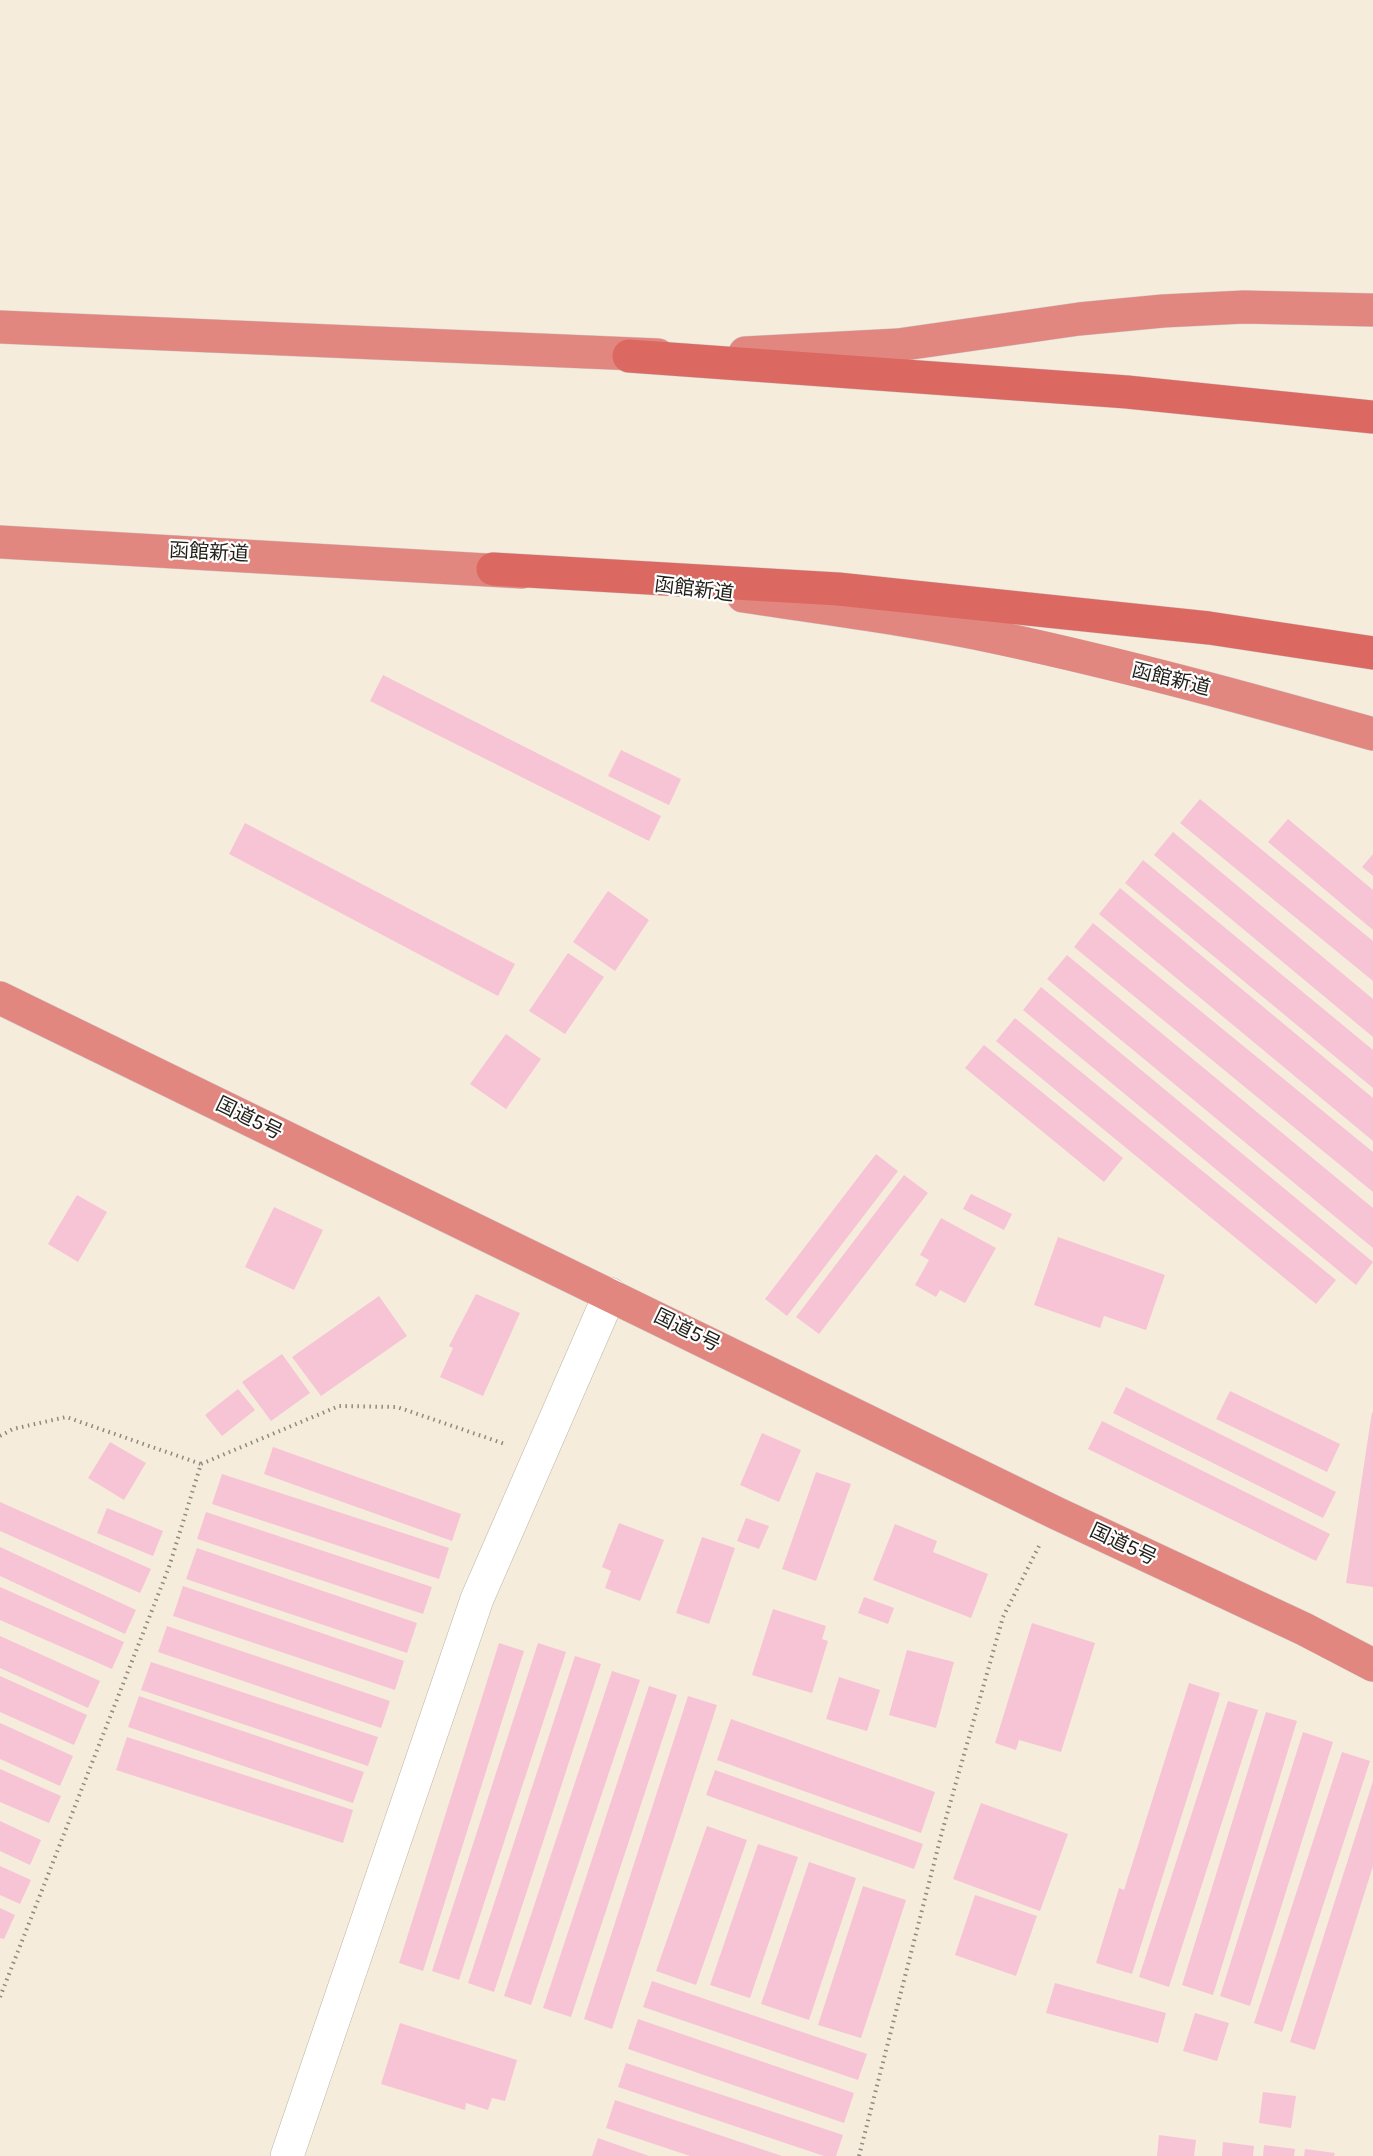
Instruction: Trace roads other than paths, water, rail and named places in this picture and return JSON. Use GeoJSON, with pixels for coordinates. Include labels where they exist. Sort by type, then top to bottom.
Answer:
{"type":"FeatureCollection","features":[{"type":"Feature","properties":{"kind":"highway"},"geometry":{"type":"LineString","coordinates":[[629,356],[798,351],[898,345],[1079,319],[1163,311],[1244,307],[1373,310]]}},
{"type":"Feature","properties":{"kind":"highway"},"geometry":{"type":"LineString","coordinates":[[0,327],[629,356],[1127,392],[1373,417]]}},
{"type":"Feature","properties":{"kind":"highway","name":"函館新道"},"geometry":{"type":"LineString","coordinates":[[0,542],[493,568],[699,590],[849,611],[999,638],[1149,674],[1373,734]]}},
{"type":"Feature","properties":{"kind":"highway"},"geometry":{"type":"LineString","coordinates":[[493,568],[860,591],[1174,624],[1373,653]]}},
{"type":"Feature","properties":{"kind":"highway","name":"国道5号"},"geometry":{"type":"LineString","coordinates":[[0,998],[1056,1513],[1304,1629],[1373,1665]]}},
{"type":"Feature","properties":{"kind":"street"},"geometry":{"type":"LineString","coordinates":[[286,2156],[477,1599],[610,1294]]}}]}
